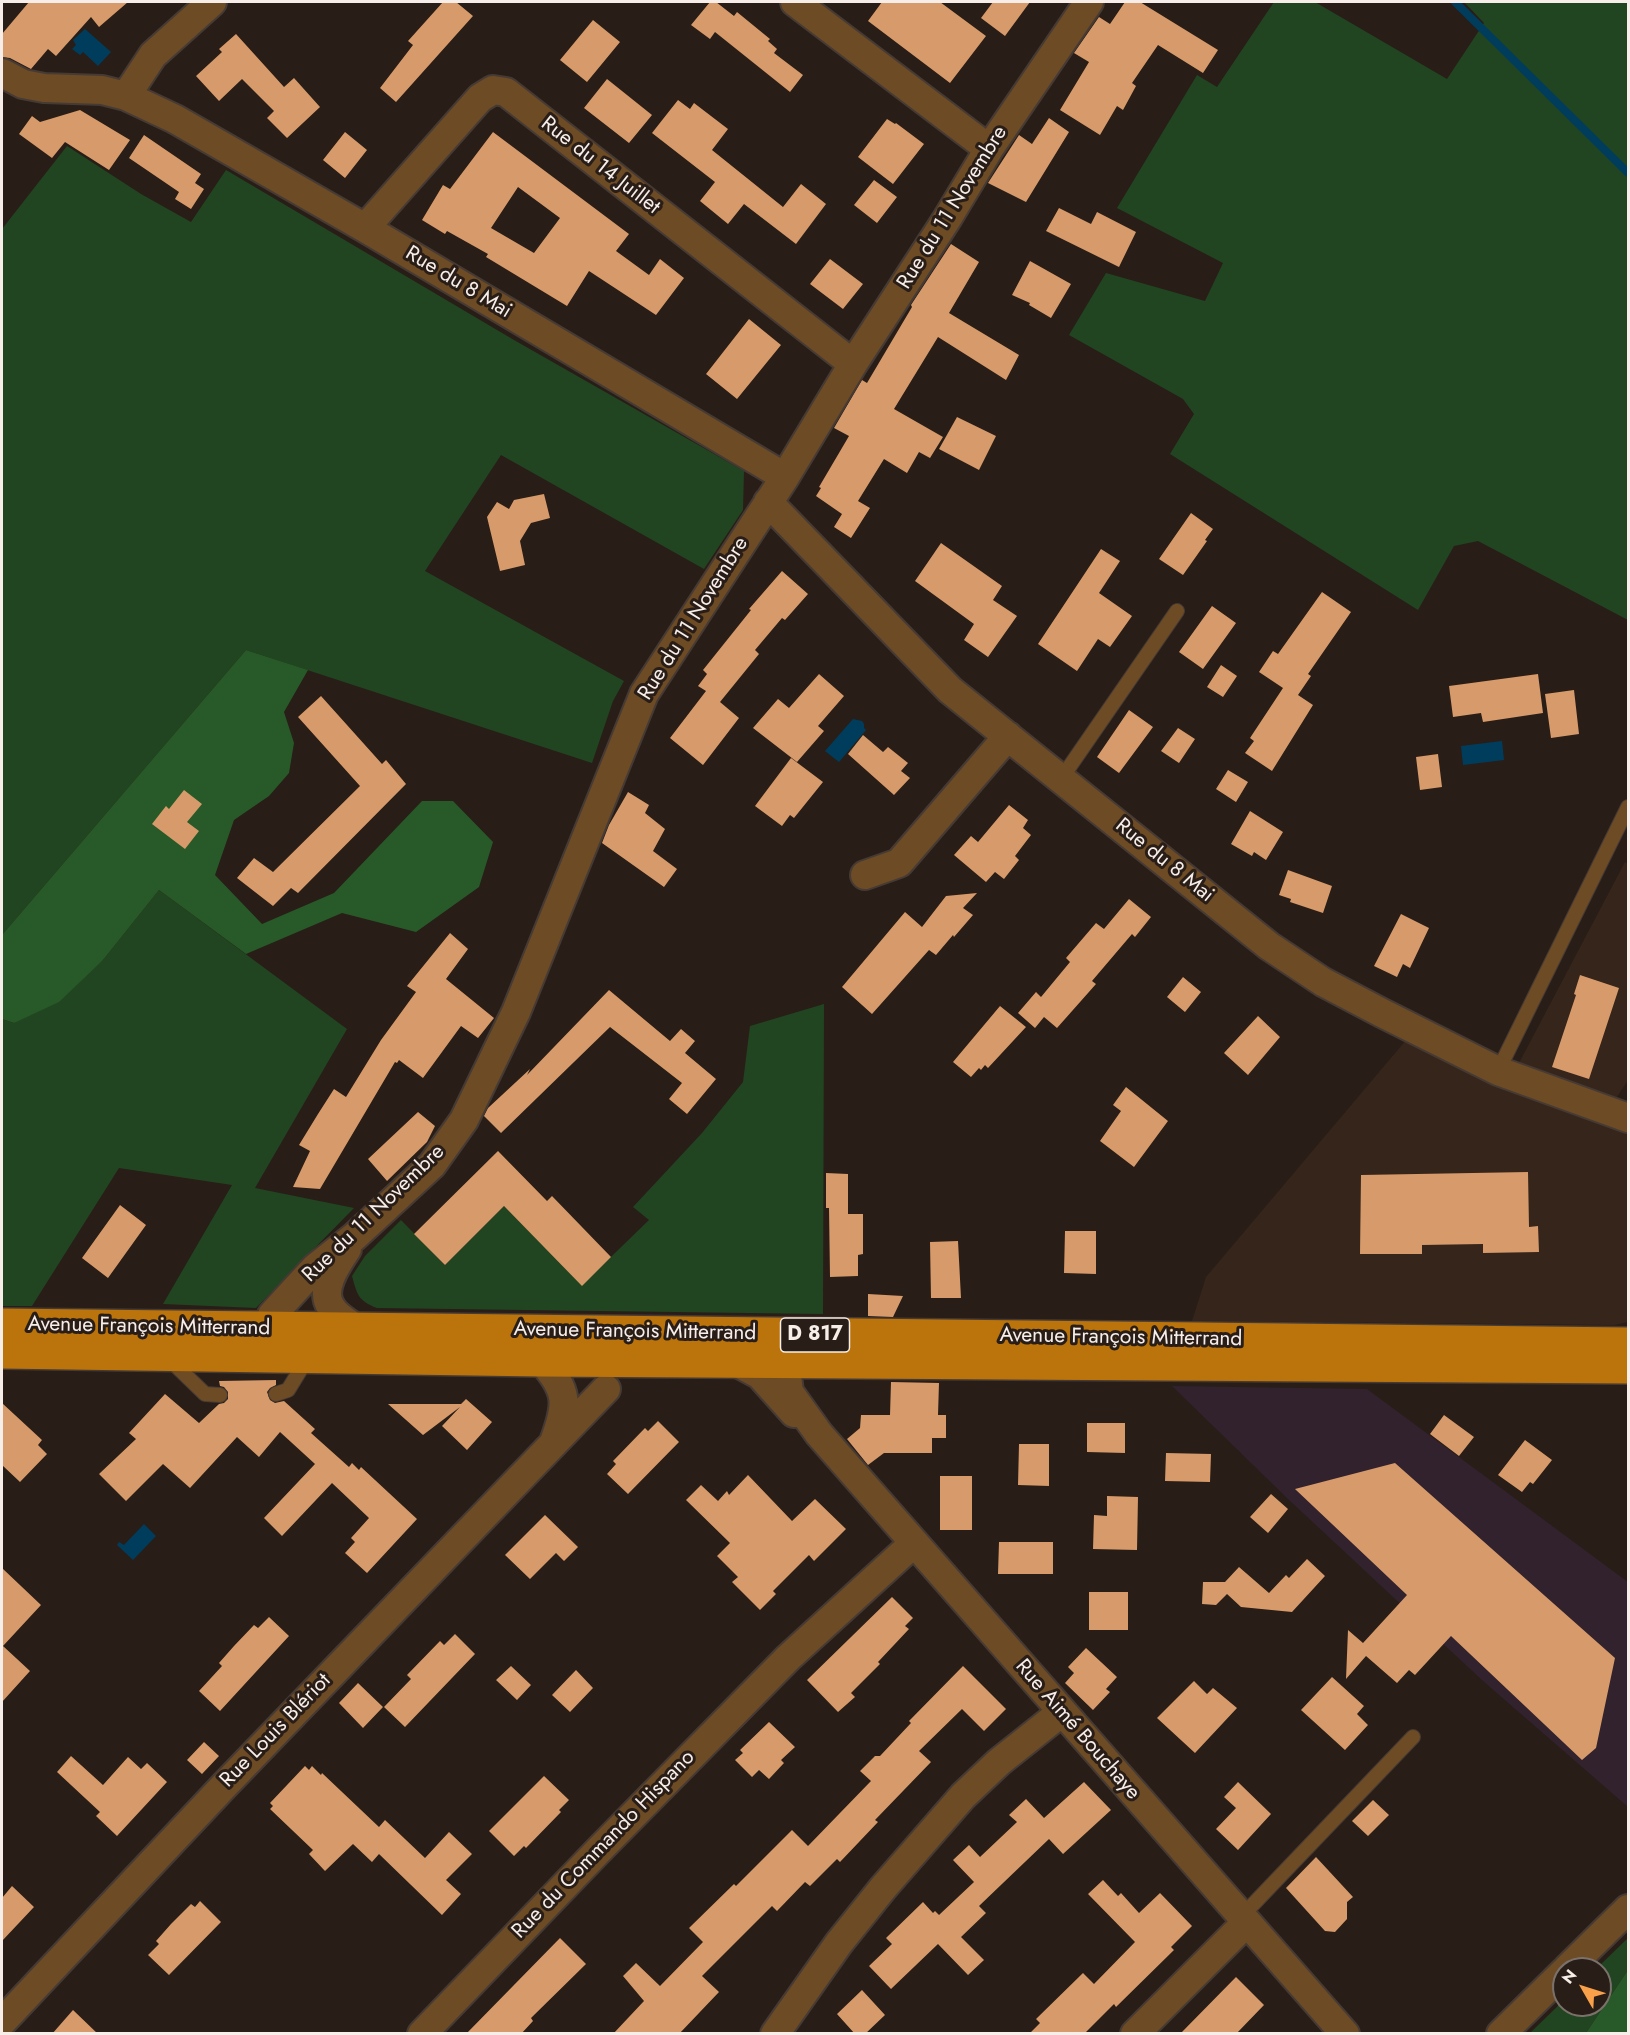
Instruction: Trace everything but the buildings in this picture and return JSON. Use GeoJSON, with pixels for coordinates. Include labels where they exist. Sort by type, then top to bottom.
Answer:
{"type":"FeatureCollection","features":[{"type":"Feature","properties":{"kind":"main road","name":"Avenue François Mitterrand"},"geometry":{"type":"LineString","coordinates":[[2,1325],[1629,1344]]}},
{"type":"Feature","properties":{"kind":"main road","name":"Avenue François Mitterrand"},"geometry":{"type":"LineString","coordinates":[[2,1352],[541,1360],[1629,1367]]}},
{"type":"Feature","properties":{"kind":"street"},"geometry":{"type":"LineString","coordinates":[[126,96],[153,55],[212,2]]}},
{"type":"Feature","properties":{"kind":"street"},"geometry":{"type":"LineString","coordinates":[[795,2],[989,149]]}},
{"type":"Feature","properties":{"kind":"street","name":"Rue du 11 Novembre"},"geometry":{"type":"LineString","coordinates":[[269,1328],[272,1315],[315,1268],[354,1237],[432,1165],[464,1120],[516,1012],[644,694],[785,477],[853,364],[947,219],[989,149],[1089,2]]}},
{"type":"Feature","properties":{"kind":"street","name":"Rue du 8 Mai"},"geometry":{"type":"LineString","coordinates":[[2,73],[23,84],[44,88],[102,90],[126,96],[175,119],[365,228],[785,477]]}},
{"type":"Feature","properties":{"kind":"street","name":"Rue du 14 Juillet"},"geometry":{"type":"LineString","coordinates":[[365,228],[480,98],[493,90],[506,92],[853,364]]}},
{"type":"Feature","properties":{"kind":"street","name":"Rue du 8 Mai"},"geometry":{"type":"LineString","coordinates":[[768,502],[950,690],[1269,946],[1323,982],[1498,1071],[1629,1118]]}},
{"type":"Feature","properties":{"kind":"street"},"geometry":{"type":"LineString","coordinates":[[866,874],[899,863],[1008,736]]}},
{"type":"Feature","properties":{"kind":"street"},"geometry":{"type":"LineString","coordinates":[[354,1237],[330,1278],[327,1299],[331,1309],[357,1329]]}},
{"type":"Feature","properties":{"kind":"street","name":"Rue Louis Blériot"},"geometry":{"type":"LineString","coordinates":[[541,1360],[554,1375],[563,1392],[563,1416],[554,1443]]}},
{"type":"Feature","properties":{"kind":"street"},"geometry":{"type":"LineString","coordinates":[[734,1361],[760,1375],[798,1418],[819,1434]]}},
{"type":"Feature","properties":{"kind":"street","name":"Rue Aimé Bouchaye"},"geometry":{"type":"LineString","coordinates":[[789,1361],[787,1376],[789,1392],[819,1434],[1345,2034]]}},
{"type":"Feature","properties":{"kind":"street","name":"Rue Louis Blériot"},"geometry":{"type":"LineString","coordinates":[[2,2022],[222,1788],[606,1389]]}},
{"type":"Feature","properties":{"kind":"street","name":"Rue du Commando Hispano"},"geometry":{"type":"LineString","coordinates":[[422,2034],[788,1658],[914,1542]]}},
{"type":"Feature","properties":{"kind":"street"},"geometry":{"type":"LineString","coordinates":[[775,2034],[839,1943],[883,1888],[963,1796],[999,1762],[1062,1712]]}},
{"type":"Feature","properties":{"kind":"street"},"geometry":{"type":"LineString","coordinates":[[1579,1957],[1629,1909]]}},
{"type":"Feature","properties":{"kind":"street"},"geometry":{"type":"LineString","coordinates":[[1136,2034],[1243,1920]]}},
{"type":"Feature","properties":{"kind":"street"},"geometry":{"type":"LineString","coordinates":[[1502,2034],[1552,1984]]}},
{"type":"Feature","properties":{"kind":"lane"},"geometry":{"type":"LineString","coordinates":[[1061,779],[1177,611]]}},
{"type":"Feature","properties":{"kind":"lane"},"geometry":{"type":"LineString","coordinates":[[1498,1071],[1629,807]]}},
{"type":"Feature","properties":{"kind":"lane"},"geometry":{"type":"LineString","coordinates":[[164,1354],[206,1394],[220,1395]]}},
{"type":"Feature","properties":{"kind":"lane"},"geometry":{"type":"LineString","coordinates":[[276,1394],[288,1390],[308,1357]]}},
{"type":"Feature","properties":{"kind":"lane"},"geometry":{"type":"LineString","coordinates":[[1243,1920],[1413,1737]]}},
{"type":"Feature","properties":{"kind":"shaded area"},"geometry":{"type":"Polygon","coordinates":[[[1625,862],[1628,864],[1628,1080],[1617,1097],[1628,1101],[1628,1322],[1615,1325],[1192,1321],[1206,1277],[1423,1020],[1519,1063],[1625,862]]]}},
{"type":"Feature","properties":{"kind":"shaded area"},"geometry":{"type":"Polygon","coordinates":[[[1172,1386],[1367,1389],[1628,1582],[1628,1807],[1483,1681],[1289,1500],[1172,1386]]]}},
{"type":"Feature","properties":{"kind":"green space"},"geometry":{"type":"Polygon","coordinates":[[[1274,2],[1315,2],[1447,79],[1484,23],[1464,2],[1628,2],[1628,620],[1478,541],[1454,546],[1418,610],[1170,454],[1194,414],[1183,399],[1069,335],[1106,273],[1205,301],[1223,263],[1117,208],[1197,75],[1217,87],[1274,2]]]}},
{"type":"Feature","properties":{"kind":"green space"},"geometry":{"type":"Polygon","coordinates":[[[67,146],[141,194],[191,222],[226,170],[514,340],[744,471],[743,510],[704,569],[501,455],[425,571],[624,681],[613,701],[592,763],[246,650],[2,935],[2,229],[67,146]]]}},
{"type":"Feature","properties":{"kind":"green space"},"geometry":{"type":"Polygon","coordinates":[[[246,650],[308,670],[284,712],[294,743],[289,773],[269,796],[234,820],[215,875],[262,924],[334,893],[422,801],[453,801],[493,842],[479,887],[416,932],[342,913],[246,954],[159,890],[103,960],[59,1002],[14,1023],[2,1019],[2,935],[246,650]]]}},
{"type":"Feature","properties":{"kind":"green space"},"geometry":{"type":"Polygon","coordinates":[[[159,890],[347,1029],[255,1188],[354,1208],[256,1308],[163,1304],[232,1185],[119,1168],[32,1306],[2,1306],[2,1019],[14,1023],[103,960],[159,890]]]}},
{"type":"Feature","properties":{"kind":"green space"},"geometry":{"type":"Polygon","coordinates":[[[824,1004],[823,1314],[377,1308],[366,1303],[359,1296],[352,1276],[365,1256],[401,1220],[445,1265],[504,1206],[582,1285],[649,1220],[633,1207],[702,1133],[743,1082],[750,1026],[824,1004]]]}},
{"type":"Feature","properties":{"kind":"green space"},"geometry":{"type":"Polygon","coordinates":[[[1628,1938],[1628,1970],[1612,1994],[1612,1957],[1608,1957],[1628,1938]]]}},
{"type":"Feature","properties":{"kind":"green space"},"geometry":{"type":"Polygon","coordinates":[[[1628,1970],[1628,2033],[1586,2033],[1597,2017],[1612,2017],[1612,1994],[1628,1970]]]}},
{"type":"Feature","properties":{"kind":"green space"},"geometry":{"type":"Polygon","coordinates":[[[1552,2012],[1552,2017],[1597,2017],[1586,2033],[1529,2034],[1552,2012]]]}},
{"type":"Feature","properties":{"kind":"water"},"geometry":{"type":"Polygon","coordinates":[[[85,29],[111,52],[98,66],[83,52],[80,55],[72,49],[76,45],[73,40],[85,29]]]}},
{"type":"Feature","properties":{"kind":"water"},"geometry":{"type":"Polygon","coordinates":[[[853,719],[862,721],[866,730],[839,762],[825,751],[853,719]]]}},
{"type":"Feature","properties":{"kind":"water"},"geometry":{"type":"Polygon","coordinates":[[[1502,741],[1504,760],[1463,765],[1461,746],[1502,741]]]}},
{"type":"Feature","properties":{"kind":"water"},"geometry":{"type":"Polygon","coordinates":[[[144,1524],[156,1536],[133,1560],[117,1545],[119,1542],[124,1545],[144,1524]]]}},
{"type":"Feature","properties":{"kind":"waterway"},"geometry":{"type":"LineString","coordinates":[[1455,2],[1628,173]]}}]}
